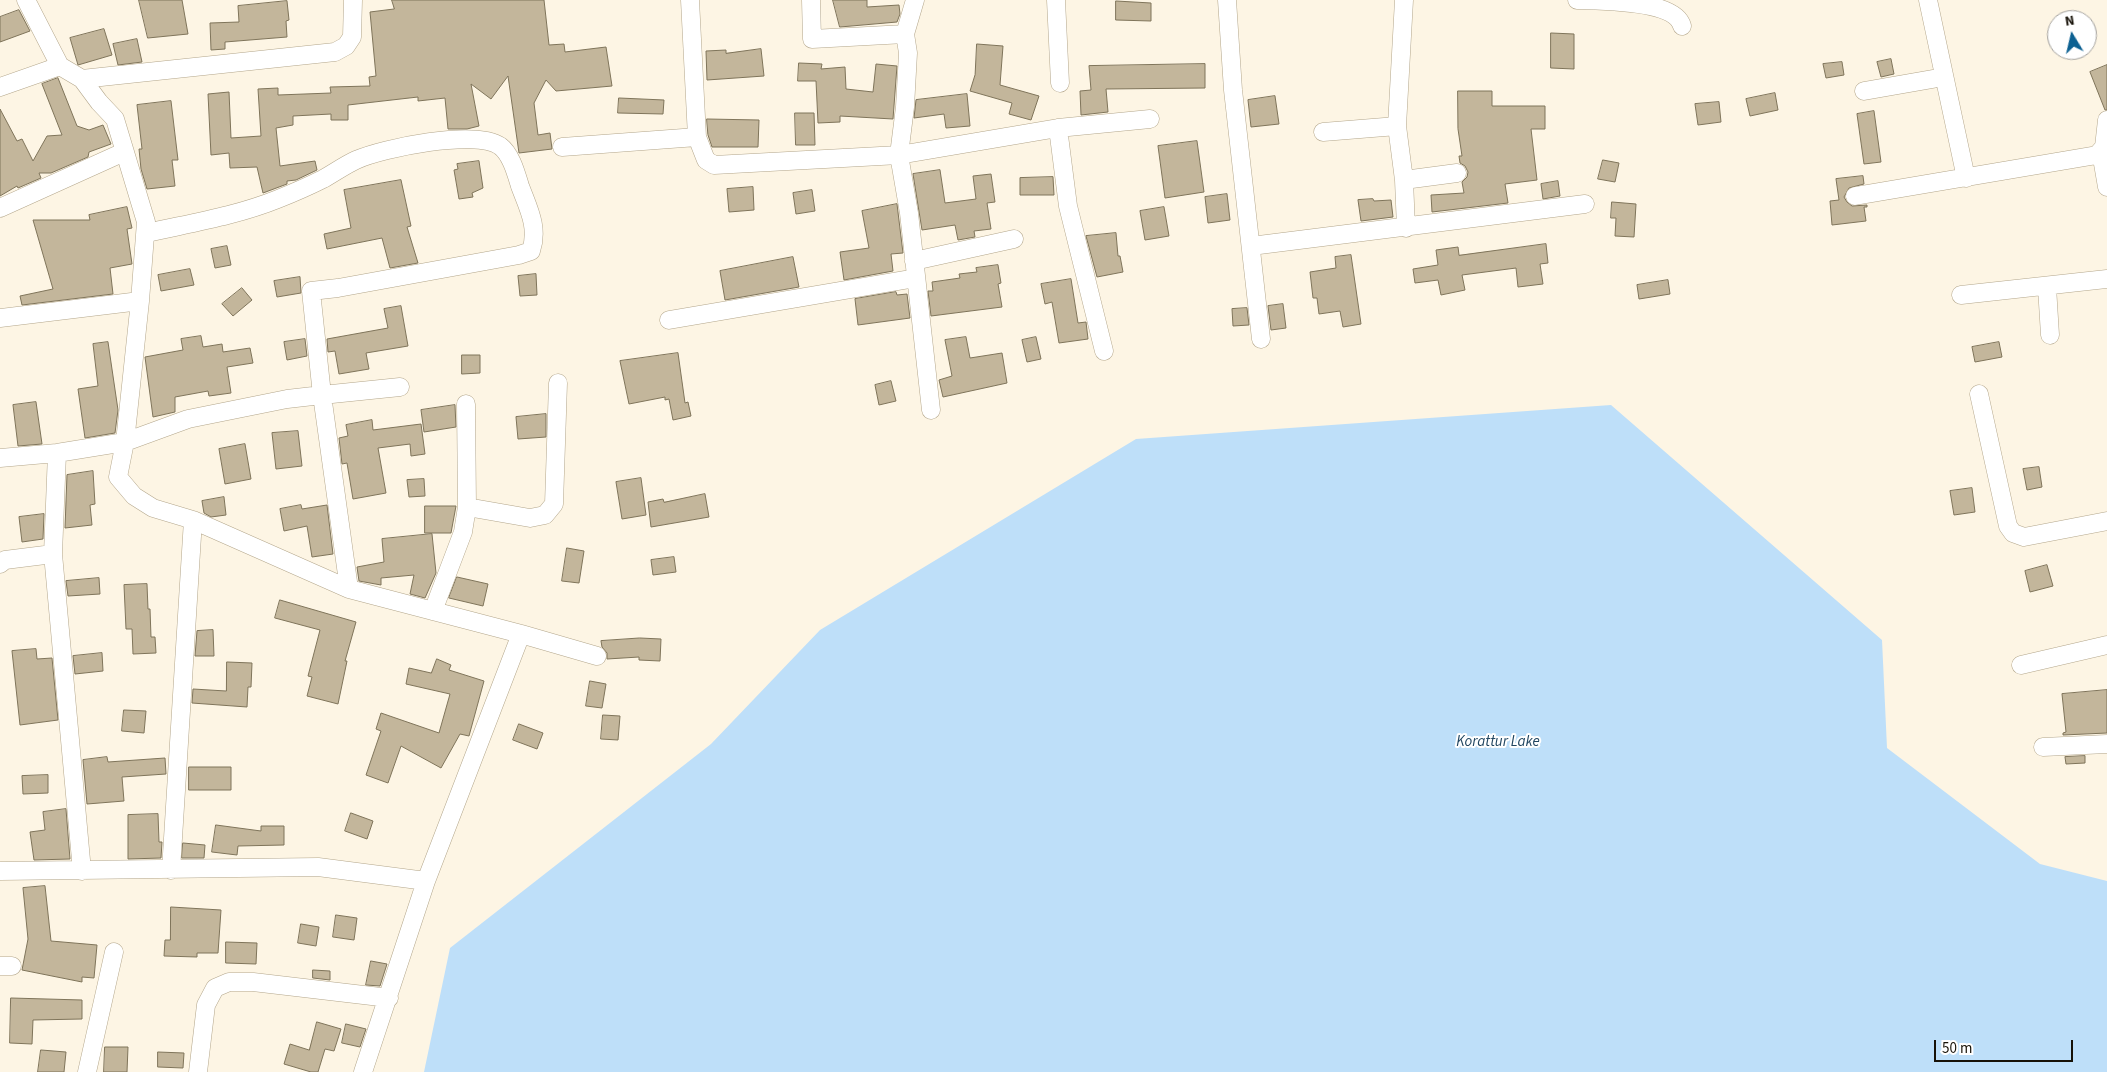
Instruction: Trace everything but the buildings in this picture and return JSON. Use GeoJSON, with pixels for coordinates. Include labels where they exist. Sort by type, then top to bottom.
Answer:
{"type":"FeatureCollection","features":[{"type":"Feature","properties":{"kind":"street"},"geometry":{"type":"LineString","coordinates":[[26,0],[60,66],[82,79],[99,102],[115,119],[146,222],[147,233],[140,301],[124,442],[118,477],[134,496],[153,508],[193,520],[349,589],[597,656]]}},
{"type":"Feature","properties":{"kind":"street"},"geometry":{"type":"LineString","coordinates":[[82,79],[335,52],[346,46],[352,36],[353,0]]}},
{"type":"Feature","properties":{"kind":"street"},"geometry":{"type":"LineString","coordinates":[[690,0],[697,137],[706,160],[714,165],[899,155],[1058,128],[1150,119]]}},
{"type":"Feature","properties":{"kind":"street"},"geometry":{"type":"LineString","coordinates":[[811,0],[812,39],[905,34]]}},
{"type":"Feature","properties":{"kind":"street"},"geometry":{"type":"LineString","coordinates":[[916,0],[905,34],[908,53],[906,98],[899,155],[910,213],[931,410]]}},
{"type":"Feature","properties":{"kind":"street"},"geometry":{"type":"LineString","coordinates":[[1056,0],[1060,83]]}},
{"type":"Feature","properties":{"kind":"street"},"geometry":{"type":"LineString","coordinates":[[1227,0],[1233,90],[1260,339]]}},
{"type":"Feature","properties":{"kind":"street"},"geometry":{"type":"LineString","coordinates":[[1404,0],[1397,126],[1404,180],[1406,228]]}},
{"type":"Feature","properties":{"kind":"street"},"geometry":{"type":"LineString","coordinates":[[1577,0],[1655,3],[1675,12],[1680,17],[1682,26]]}},
{"type":"Feature","properties":{"kind":"street"},"geometry":{"type":"LineString","coordinates":[[1928,0],[1966,178]]}},
{"type":"Feature","properties":{"kind":"street"},"geometry":{"type":"LineString","coordinates":[[0,87],[60,66]]}},
{"type":"Feature","properties":{"kind":"street"},"geometry":{"type":"LineString","coordinates":[[1864,91],[1944,77]]}},
{"type":"Feature","properties":{"kind":"street"},"geometry":{"type":"LineString","coordinates":[[1856,196],[2090,157],[2101,152],[2104,147],[2107,120]]}},
{"type":"Feature","properties":{"kind":"street"},"geometry":{"type":"LineString","coordinates":[[1323,132],[1397,126]]}},
{"type":"Feature","properties":{"kind":"street"},"geometry":{"type":"LineString","coordinates":[[1058,128],[1068,206],[1104,351]]}},
{"type":"Feature","properties":{"kind":"street"},"geometry":{"type":"LineString","coordinates":[[562,147],[697,137]]}},
{"type":"Feature","properties":{"kind":"street"},"geometry":{"type":"LineString","coordinates":[[147,233],[229,215],[277,199],[322,179],[356,160],[383,151],[427,142],[476,138],[501,147],[512,163],[534,226],[534,240],[531,251],[491,261],[311,291],[322,395],[349,589]]}},
{"type":"Feature","properties":{"kind":"street"},"geometry":{"type":"LineString","coordinates":[[0,208],[124,152]]}},
{"type":"Feature","properties":{"kind":"street"},"geometry":{"type":"LineString","coordinates":[[2101,152],[2107,187]]}},
{"type":"Feature","properties":{"kind":"street"},"geometry":{"type":"LineString","coordinates":[[1404,180],[1457,173]]}},
{"type":"Feature","properties":{"kind":"street"},"geometry":{"type":"LineString","coordinates":[[1251,246],[1586,204]]}},
{"type":"Feature","properties":{"kind":"street"},"geometry":{"type":"LineString","coordinates":[[669,320],[915,270],[1014,239]]}},
{"type":"Feature","properties":{"kind":"street"},"geometry":{"type":"LineString","coordinates":[[1961,295],[2107,279]]}},
{"type":"Feature","properties":{"kind":"street"},"geometry":{"type":"LineString","coordinates":[[2047,287],[2050,334]]}},
{"type":"Feature","properties":{"kind":"street"},"geometry":{"type":"LineString","coordinates":[[0,318],[140,301]]}},
{"type":"Feature","properties":{"kind":"street"},"geometry":{"type":"LineString","coordinates":[[468,507],[530,518],[545,516],[554,504],[558,383]]}},
{"type":"Feature","properties":{"kind":"street"},"geometry":{"type":"LineString","coordinates":[[0,458],[57,453],[124,442],[188,420],[287,400],[400,387]]}},
{"type":"Feature","properties":{"kind":"street"},"geometry":{"type":"LineString","coordinates":[[1980,394],[2008,526],[2013,533],[2024,537],[2107,521]]}},
{"type":"Feature","properties":{"kind":"street"},"geometry":{"type":"LineString","coordinates":[[433,611],[464,532],[468,507],[466,404]]}},
{"type":"Feature","properties":{"kind":"street"},"geometry":{"type":"LineString","coordinates":[[57,453],[53,554],[82,870]]}},
{"type":"Feature","properties":{"kind":"street"},"geometry":{"type":"LineString","coordinates":[[171,870],[193,520]]}},
{"type":"Feature","properties":{"kind":"street"},"geometry":{"type":"LineString","coordinates":[[0,564],[5,560],[53,554]]}},
{"type":"Feature","properties":{"kind":"street"},"geometry":{"type":"LineString","coordinates":[[363,1072],[426,881],[521,634]]}},
{"type":"Feature","properties":{"kind":"street"},"geometry":{"type":"LineString","coordinates":[[2021,665],[2107,645]]}},
{"type":"Feature","properties":{"kind":"street"},"geometry":{"type":"LineString","coordinates":[[2043,747],[2107,744]]}},
{"type":"Feature","properties":{"kind":"street"},"geometry":{"type":"LineString","coordinates":[[0,871],[318,867],[426,881]]}},
{"type":"Feature","properties":{"kind":"street"},"geometry":{"type":"LineString","coordinates":[[87,1072],[114,952]]}},
{"type":"Feature","properties":{"kind":"street"},"geometry":{"type":"LineString","coordinates":[[198,1072],[206,1005],[215,988],[229,982],[253,982],[388,998]]}},
{"type":"Feature","properties":{"kind":"water","name":"Korattur Lake"},"geometry":{"type":"Polygon","coordinates":[[[1611,405],[1882,640],[1887,748],[2040,864],[2107,881],[2107,1072],[424,1072],[450,948],[711,744],[820,630],[1136,439],[1611,405]]]}}]}
